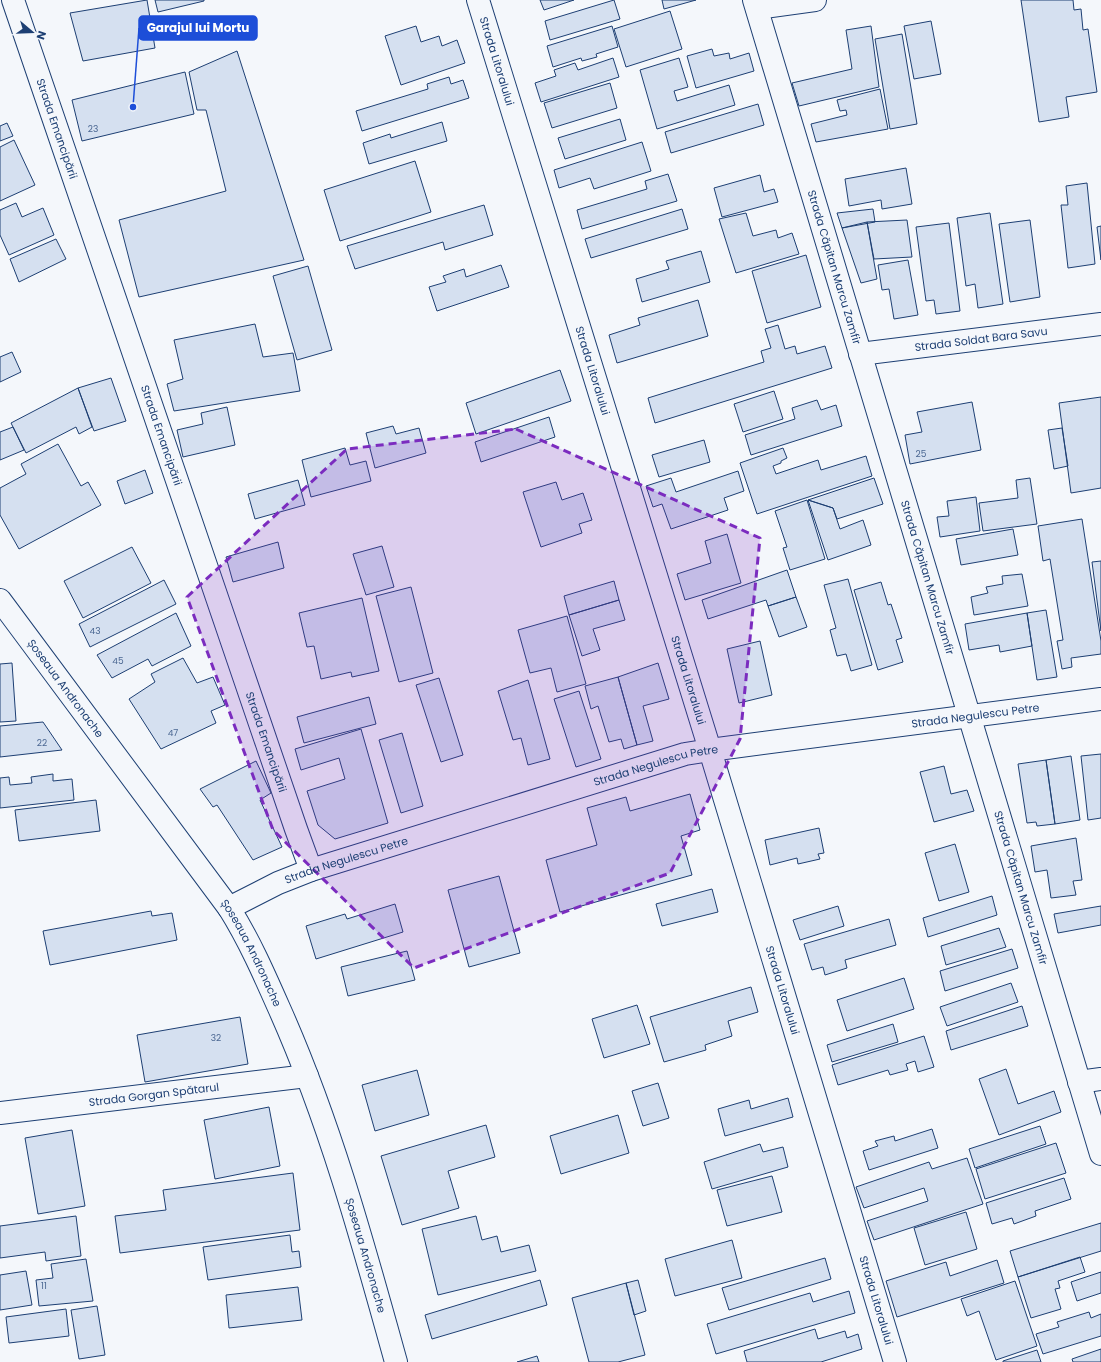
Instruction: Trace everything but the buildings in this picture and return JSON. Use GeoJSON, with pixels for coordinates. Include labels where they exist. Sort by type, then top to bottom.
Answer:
{"type":"FeatureCollection","features":[{"type":"Feature","properties":{"kind":"street","name":"Strada Emancipării"},"geometry":{"type":"LineString","coordinates":[[13,0],[311,870]]}},
{"type":"Feature","properties":{"kind":"street","name":"Strada Litoralului"},"geometry":{"type":"LineString","coordinates":[[478,0],[710,750],[895,1362]]}},
{"type":"Feature","properties":{"kind":"street"},"geometry":{"type":"LineString","coordinates":[[756,4],[815,0]]}},
{"type":"Feature","properties":{"kind":"street","name":"Strada Căpitan Marcu Zamfir"},"geometry":{"type":"LineString","coordinates":[[756,4],[1101,1154]]}},
{"type":"Feature","properties":{"kind":"street","name":"Strada Soldat Bara Savu"},"geometry":{"type":"LineString","coordinates":[[860,354],[1101,324]]}},
{"type":"Feature","properties":{"kind":"street","name":"Șoseaua Andronache"},"geometry":{"type":"LineString","coordinates":[[0,600],[229,908],[252,949],[290,1033],[331,1141],[379,1299],[396,1362]]}},
{"type":"Feature","properties":{"kind":"street","name":"Strada Negulescu Petre"},"geometry":{"type":"LineString","coordinates":[[229,908],[278,883],[311,870],[686,754],[1101,699]]}},
{"type":"Feature","properties":{"kind":"street","name":"Strada Gorgan Spătarul"},"geometry":{"type":"LineString","coordinates":[[0,1113],[307,1076]]}},
{"type":"Feature","properties":{"kind":"street"},"geometry":{"type":"LineString","coordinates":[[1079,1082],[1101,1079]]}},
{"type":"Feature","properties":{"kind":"highlighted area"},"geometry":{"type":"Polygon","coordinates":[[[516,429],[760,538],[740,739],[670,873],[414,968],[273,830],[187,597],[347,449],[516,429]]]}},
{"type":"Feature","properties":{"kind":"place","name":"Garajul lui Mortu"},"geometry":{"type":"Point","coordinates":[133,107]}}]}
